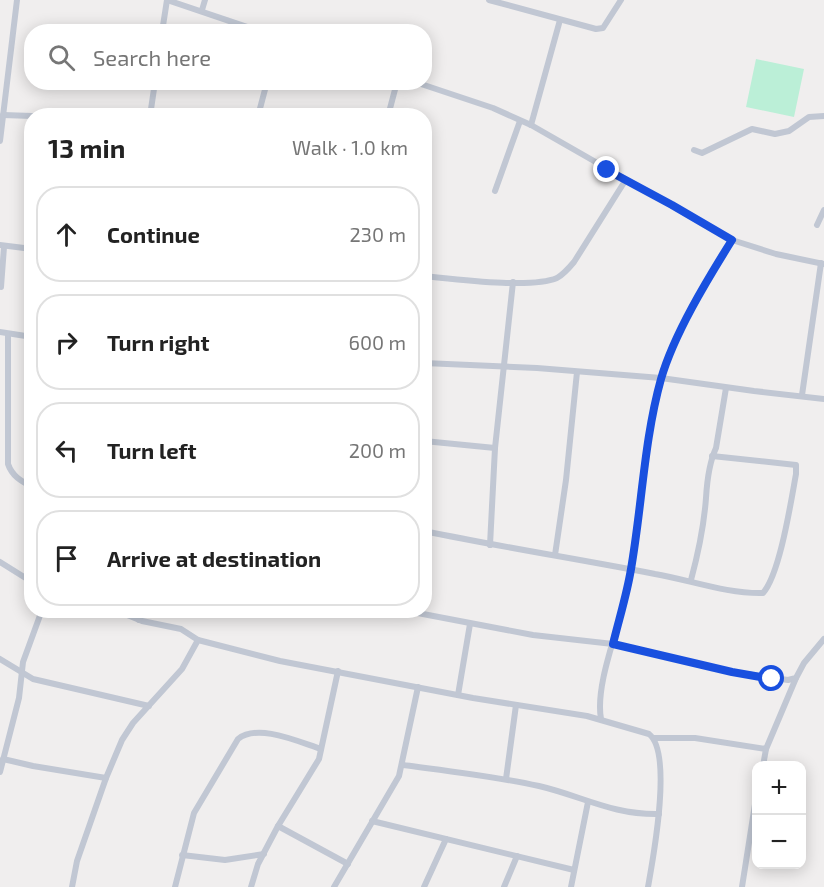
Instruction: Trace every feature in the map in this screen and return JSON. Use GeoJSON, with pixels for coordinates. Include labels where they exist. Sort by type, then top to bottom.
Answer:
{"type":"FeatureCollection","features":[{"type":"Feature","properties":{"kind":"street"},"geometry":{"type":"LineString","coordinates":[[0,141],[17,0]]}},
{"type":"Feature","properties":{"kind":"street"},"geometry":{"type":"LineString","coordinates":[[163,24],[167,0],[240,24]]}},
{"type":"Feature","properties":{"kind":"street"},"geometry":{"type":"LineString","coordinates":[[202,10],[205,0]]}},
{"type":"Feature","properties":{"kind":"street"},"geometry":{"type":"LineString","coordinates":[[489,0],[589,28],[603,28],[621,0]]}},
{"type":"Feature","properties":{"kind":"street"},"geometry":{"type":"LineString","coordinates":[[531,126],[560,20]]}},
{"type":"Feature","properties":{"kind":"street"},"geometry":{"type":"LineString","coordinates":[[432,88],[492,108],[531,126],[732,240],[769,253],[823,264],[802,395]]}},
{"type":"Feature","properties":{"kind":"street"},"geometry":{"type":"LineString","coordinates":[[151,108],[154,90]]}},
{"type":"Feature","properties":{"kind":"street"},"geometry":{"type":"LineString","coordinates":[[260,108],[265,90]]}},
{"type":"Feature","properties":{"kind":"street"},"geometry":{"type":"LineString","coordinates":[[389,108],[395,90]]}},
{"type":"Feature","properties":{"kind":"street"},"geometry":{"type":"LineString","coordinates":[[3,115],[24,116]]}},
{"type":"Feature","properties":{"kind":"street"},"geometry":{"type":"LineString","coordinates":[[694,150],[702,153],[752,129],[775,134],[789,131],[809,117],[824,116]]}},
{"type":"Feature","properties":{"kind":"street"},"geometry":{"type":"LineString","coordinates":[[495,191],[520,121]]}},
{"type":"Feature","properties":{"kind":"street"},"geometry":{"type":"LineString","coordinates":[[432,277],[537,283],[558,277],[566,272],[625,181]]}},
{"type":"Feature","properties":{"kind":"street"},"geometry":{"type":"LineString","coordinates":[[817,225],[824,210]]}},
{"type":"Feature","properties":{"kind":"street"},"geometry":{"type":"LineString","coordinates":[[601,719],[599,709],[603,686],[631,569],[661,378],[672,350],[707,280],[732,240]]}},
{"type":"Feature","properties":{"kind":"street"},"geometry":{"type":"LineString","coordinates":[[1,286],[2,246],[24,248]]}},
{"type":"Feature","properties":{"kind":"street"},"geometry":{"type":"LineString","coordinates":[[490,545],[495,448],[513,282]]}},
{"type":"Feature","properties":{"kind":"street"},"geometry":{"type":"LineString","coordinates":[[0,332],[24,336]]}},
{"type":"Feature","properties":{"kind":"street"},"geometry":{"type":"LineString","coordinates":[[8,335],[8,464],[15,477],[24,482]]}},
{"type":"Feature","properties":{"kind":"street"},"geometry":{"type":"LineString","coordinates":[[432,363],[504,366],[661,378],[824,399]]}},
{"type":"Feature","properties":{"kind":"street"},"geometry":{"type":"LineString","coordinates":[[555,555],[566,480],[577,372]]}},
{"type":"Feature","properties":{"kind":"street"},"geometry":{"type":"LineString","coordinates":[[691,580],[726,388]]}},
{"type":"Feature","properties":{"kind":"street"},"geometry":{"type":"LineString","coordinates":[[432,442],[495,448]]}},
{"type":"Feature","properties":{"kind":"street"},"geometry":{"type":"LineString","coordinates":[[432,533],[691,580],[746,593],[763,592],[769,586],[784,537],[796,465],[712,456]]}},
{"type":"Feature","properties":{"kind":"street"},"geometry":{"type":"LineString","coordinates":[[0,562],[24,577]]}},
{"type":"Feature","properties":{"kind":"street"},"geometry":{"type":"LineString","coordinates":[[432,616],[533,635],[613,644],[772,679],[796,678]]}},
{"type":"Feature","properties":{"kind":"street"},"geometry":{"type":"LineString","coordinates":[[0,772],[18,698],[22,671],[39,618]]}},
{"type":"Feature","properties":{"kind":"street"},"geometry":{"type":"LineString","coordinates":[[134,618],[181,629],[198,640],[280,661],[458,695],[601,719],[642,731],[654,738],[695,738],[766,749]]}},
{"type":"Feature","properties":{"kind":"street"},"geometry":{"type":"LineString","coordinates":[[458,695],[470,624]]}},
{"type":"Feature","properties":{"kind":"street"},"geometry":{"type":"LineString","coordinates":[[764,761],[766,749],[796,678],[804,663],[824,639]]}},
{"type":"Feature","properties":{"kind":"street"},"geometry":{"type":"LineString","coordinates":[[72,887],[77,861],[106,778],[133,723],[183,669],[198,640]]}},
{"type":"Feature","properties":{"kind":"street"},"geometry":{"type":"LineString","coordinates":[[0,659],[33,679],[149,706]]}},
{"type":"Feature","properties":{"kind":"street"},"geometry":{"type":"LineString","coordinates":[[251,887],[278,826],[314,769],[321,749],[338,671]]}},
{"type":"Feature","properties":{"kind":"street"},"geometry":{"type":"LineString","coordinates":[[334,887],[394,785],[403,765],[418,687]]}},
{"type":"Feature","properties":{"kind":"street"},"geometry":{"type":"LineString","coordinates":[[506,779],[516,705]]}},
{"type":"Feature","properties":{"kind":"street"},"geometry":{"type":"LineString","coordinates":[[175,887],[194,813],[238,739],[244,734],[264,732],[321,749]]}},
{"type":"Feature","properties":{"kind":"street"},"geometry":{"type":"LineString","coordinates":[[648,887],[659,814],[660,769],[654,738]]}},
{"type":"Feature","properties":{"kind":"street"},"geometry":{"type":"LineString","coordinates":[[3,759],[106,778]]}},
{"type":"Feature","properties":{"kind":"street"},"geometry":{"type":"LineString","coordinates":[[403,765],[506,779],[542,787],[615,811],[638,815],[659,814]]}},
{"type":"Feature","properties":{"kind":"street"},"geometry":{"type":"LineString","coordinates":[[571,887],[588,802]]}},
{"type":"Feature","properties":{"kind":"street"},"geometry":{"type":"LineString","coordinates":[[742,887],[753,815]]}},
{"type":"Feature","properties":{"kind":"street"},"geometry":{"type":"LineString","coordinates":[[372,821],[574,870]]}},
{"type":"Feature","properties":{"kind":"street"},"geometry":{"type":"LineString","coordinates":[[278,826],[348,864]]}},
{"type":"Feature","properties":{"kind":"street"},"geometry":{"type":"LineString","coordinates":[[424,887],[446,839]]}},
{"type":"Feature","properties":{"kind":"street"},"geometry":{"type":"LineString","coordinates":[[182,855],[225,860],[264,854]]}},
{"type":"Feature","properties":{"kind":"street"},"geometry":{"type":"LineString","coordinates":[[504,887],[517,856]]}},
{"type":"Feature","properties":{"kind":"green space"},"geometry":{"type":"Polygon","coordinates":[[[756,59],[804,69],[794,117],[746,107],[756,59]]]}},
{"type":"Feature","properties":{"kind":"route"},"geometry":{"type":"LineString","coordinates":[[607,170],[732,240],[707,280],[672,350],[661,378],[631,569],[613,644],[656,656],[772,679]]}}]}
